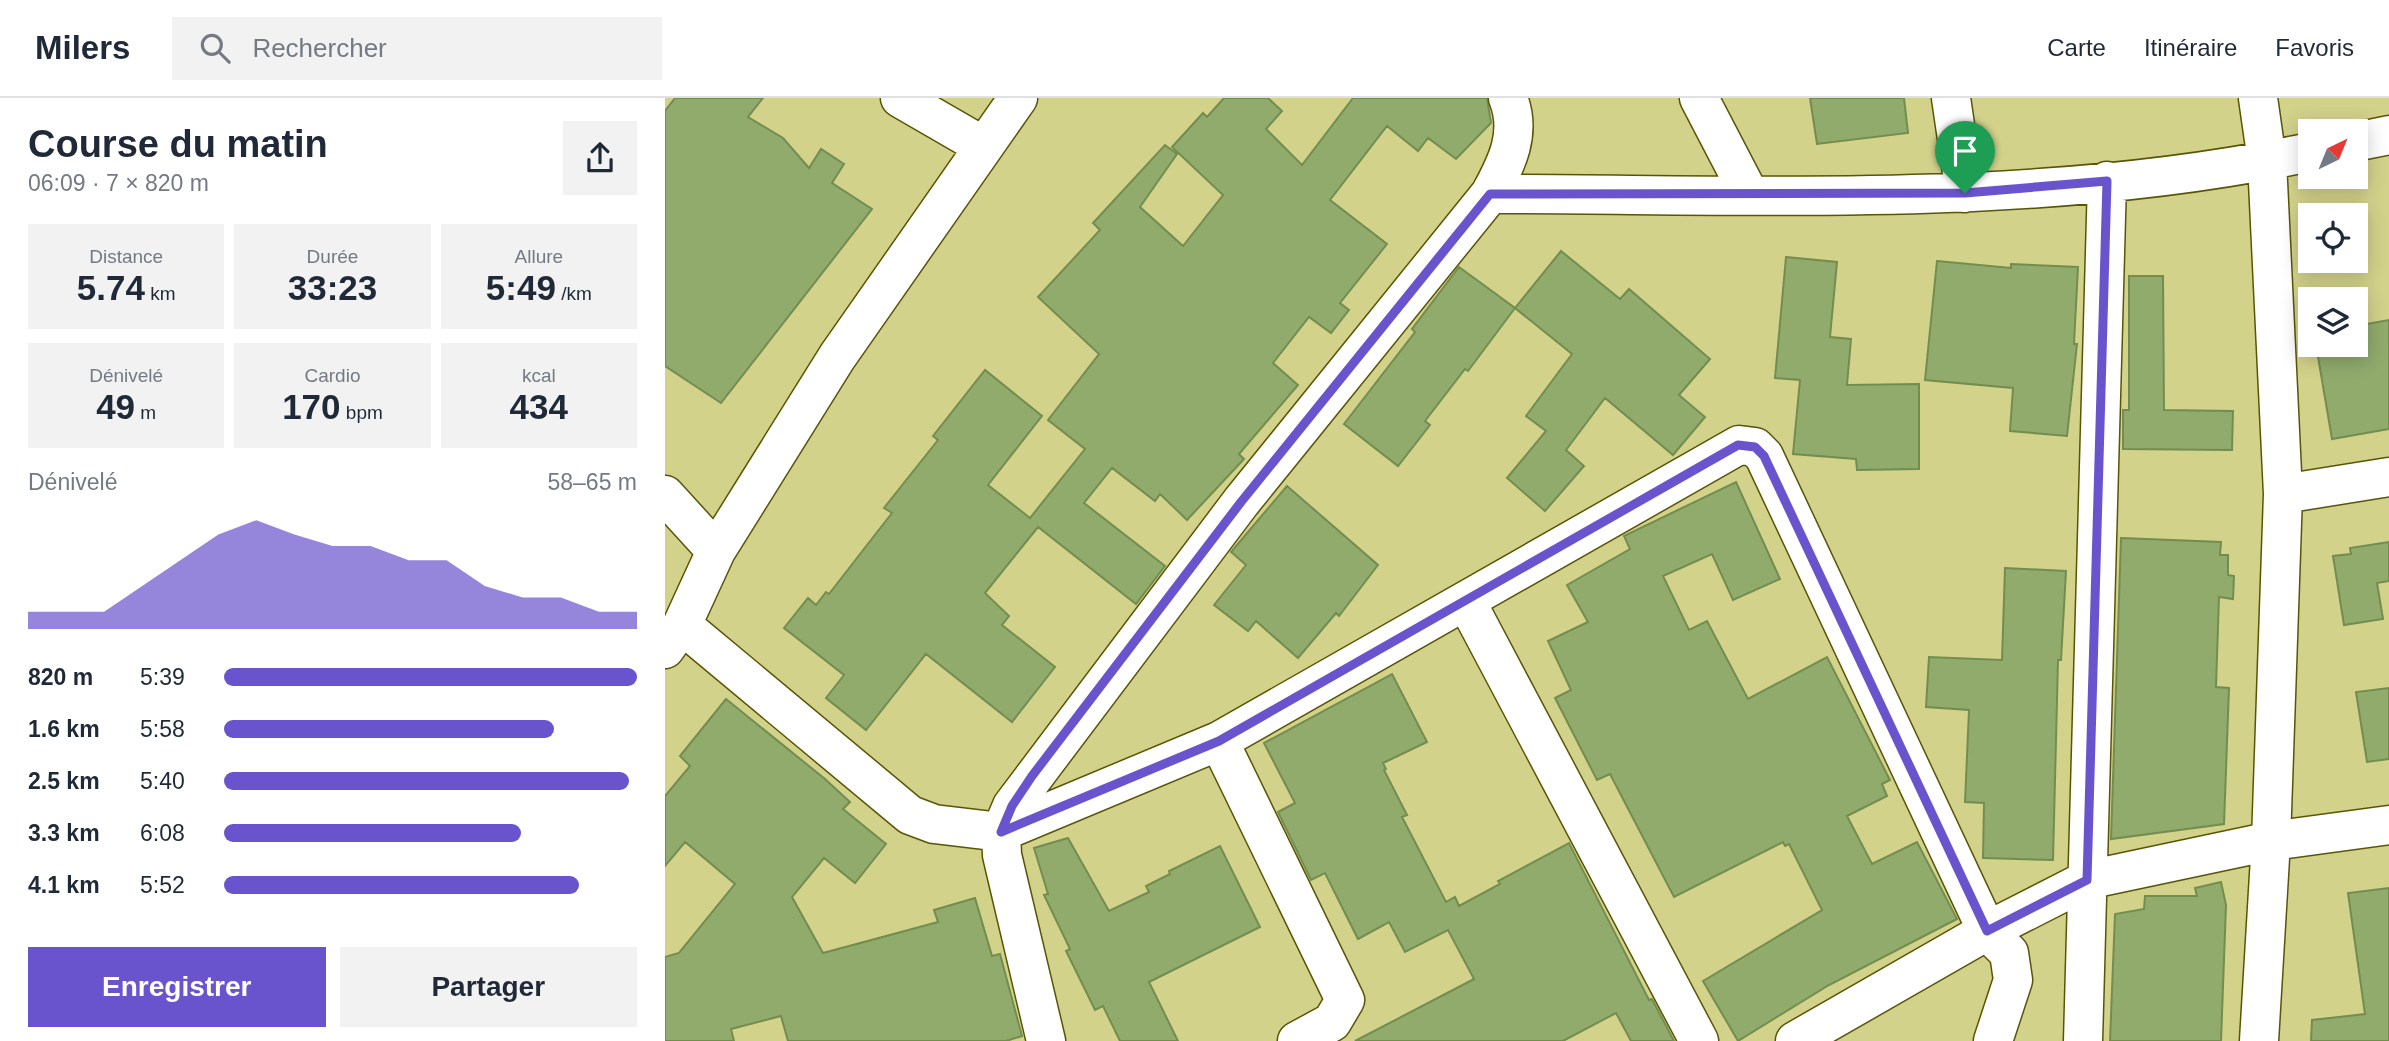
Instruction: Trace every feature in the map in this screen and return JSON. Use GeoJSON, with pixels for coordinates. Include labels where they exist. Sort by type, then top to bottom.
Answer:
{"type":"FeatureCollection","features":[{"type":"Feature","properties":{"kind":"street"},"geometry":{"type":"LineString","coordinates":[[900,98],[983,146]]}},
{"type":"Feature","properties":{"kind":"street"},"geometry":{"type":"LineString","coordinates":[[1018,98],[837,357],[716,551],[674,637],[909,815],[935,824],[1001,832],[1219,741],[1738,445],[1755,447],[1764,456],[1987,931],[2009,953],[2013,980],[1993,1041]]}},
{"type":"Feature","properties":{"kind":"street"},"geometry":{"type":"LineString","coordinates":[[1046,1041],[1002,855],[1001,832],[1012,806],[1233,513],[1490,194],[1507,162],[1514,129],[1516,118],[1508,98]]}},
{"type":"Feature","properties":{"kind":"street"},"geometry":{"type":"LineString","coordinates":[[1699,98],[1749,194]]}},
{"type":"Feature","properties":{"kind":"street"},"geometry":{"type":"LineString","coordinates":[[1951,98],[1965,193]]}},
{"type":"Feature","properties":{"kind":"street"},"geometry":{"type":"LineString","coordinates":[[2258,98],[2267,161],[2284,494],[2271,841],[2259,1041]]}},
{"type":"Feature","properties":{"kind":"street"},"geometry":{"type":"LineString","coordinates":[[2368,139],[2389,135]]}},
{"type":"Feature","properties":{"kind":"street"},"geometry":{"type":"LineString","coordinates":[[1490,194],[1965,193],[2107,181],[2267,161],[2298,155]]}},
{"type":"Feature","properties":{"kind":"street"},"geometry":{"type":"LineString","coordinates":[[2083,1041],[2107,181]]}},
{"type":"Feature","properties":{"kind":"street"},"geometry":{"type":"LineString","coordinates":[[2284,494],[2389,477]]}},
{"type":"Feature","properties":{"kind":"street"},"geometry":{"type":"LineString","coordinates":[[665,495],[716,551]]}},
{"type":"Feature","properties":{"kind":"street"},"geometry":{"type":"LineString","coordinates":[[1466,601],[1699,1041]]}},
{"type":"Feature","properties":{"kind":"street"},"geometry":{"type":"LineString","coordinates":[[1219,741],[1345,1000],[1332,1022],[1297,1041]]}},
{"type":"Feature","properties":{"kind":"street"},"geometry":{"type":"LineString","coordinates":[[1795,1041],[1987,931],[2087,880],[2271,841],[2389,825]]}},
{"type":"Feature","properties":{"kind":"building"},"geometry":{"type":"Polygon","coordinates":[[[675,98],[763,98],[748,117],[783,138],[809,168],[821,149],[844,164],[832,183],[872,209],[721,403],[665,366],[665,111],[675,98]]]}},
{"type":"Feature","properties":{"kind":"building"},"geometry":{"type":"Polygon","coordinates":[[[1224,98],[1268,98],[1282,111],[1266,129],[1302,165],[1353,98],[1487,98],[1491,123],[1456,159],[1428,138],[1418,151],[1387,126],[1330,200],[1387,244],[1340,303],[1349,310],[1331,333],[1309,317],[1273,363],[1298,385],[1239,454],[1244,459],[1187,520],[1160,494],[1155,501],[1112,468],[1084,503],[1165,566],[1136,604],[1038,527],[985,593],[1009,616],[1002,625],[1055,667],[1012,722],[926,654],[866,730],[826,698],[844,675],[784,628],[808,598],[816,605],[826,592],[829,594],[892,513],[884,508],[938,440],[933,436],[985,370],[1042,416],[988,485],[1030,518],[1085,449],[1048,420],[1099,354],[1038,297],[1100,230],[1093,223],[1165,145],[1177,154],[1140,207],[1183,246],[1223,195],[1172,147],[1203,113],[1207,117],[1224,98]]]}},
{"type":"Feature","properties":{"kind":"building"},"geometry":{"type":"Polygon","coordinates":[[[1810,98],[1904,98],[1908,133],[1817,144],[1810,98]]]}},
{"type":"Feature","properties":{"kind":"building"},"geometry":{"type":"Polygon","coordinates":[[[1561,251],[1620,299],[1629,289],[1710,359],[1679,395],[1705,417],[1673,455],[1605,398],[1566,450],[1584,466],[1545,511],[1507,478],[1546,431],[1526,416],[1572,354],[1515,308],[1561,251]]]}},
{"type":"Feature","properties":{"kind":"building"},"geometry":{"type":"Polygon","coordinates":[[[1786,257],[1837,262],[1830,337],[1851,339],[1847,385],[1919,384],[1919,469],[1857,470],[1856,459],[1793,454],[1800,380],[1775,378],[1786,257]]]}},
{"type":"Feature","properties":{"kind":"building"},"geometry":{"type":"Polygon","coordinates":[[[1937,261],[2011,268],[2011,264],[2078,267],[2074,344],[2077,344],[2067,436],[2010,431],[2013,388],[1925,380],[1937,261]]]}},
{"type":"Feature","properties":{"kind":"building"},"geometry":{"type":"Polygon","coordinates":[[[1459,267],[1515,308],[1468,371],[1465,369],[1425,421],[1430,425],[1398,466],[1344,424],[1415,332],[1412,329],[1459,267]]]}},
{"type":"Feature","properties":{"kind":"building"},"geometry":{"type":"Polygon","coordinates":[[[2129,276],[2163,276],[2164,410],[2233,411],[2232,450],[2123,449],[2123,410],[2129,410],[2129,276]]]}},
{"type":"Feature","properties":{"kind":"building"},"geometry":{"type":"Polygon","coordinates":[[[2389,320],[2389,429],[2332,439],[2318,357],[2368,357],[2368,324],[2389,320]]]}},
{"type":"Feature","properties":{"kind":"building"},"geometry":{"type":"Polygon","coordinates":[[[1736,482],[1780,579],[1733,600],[1712,554],[1663,576],[1689,630],[1707,621],[1748,699],[1827,657],[1890,780],[1882,784],[1887,796],[1847,816],[1872,864],[1917,842],[1957,919],[1829,985],[1738,1041],[1703,981],[1822,910],[1789,844],[1785,846],[1783,842],[1674,897],[1610,774],[1597,780],[1555,698],[1571,690],[1548,641],[1588,622],[1567,585],[1630,549],[1624,536],[1736,482]]]}},
{"type":"Feature","properties":{"kind":"building"},"geometry":{"type":"Polygon","coordinates":[[[1287,486],[1378,565],[1339,616],[1336,613],[1298,658],[1256,621],[1248,631],[1214,605],[1246,565],[1231,552],[1287,486]]]}},
{"type":"Feature","properties":{"kind":"building"},"geometry":{"type":"Polygon","coordinates":[[[2121,538],[2221,542],[2220,555],[2228,555],[2228,575],[2234,576],[2233,599],[2219,597],[2216,687],[2229,688],[2224,824],[2111,839],[2121,538]]]}},
{"type":"Feature","properties":{"kind":"building"},"geometry":{"type":"Polygon","coordinates":[[[2389,542],[2389,581],[2377,583],[2383,619],[2344,625],[2333,556],[2351,554],[2350,548],[2389,542]]]}},
{"type":"Feature","properties":{"kind":"building"},"geometry":{"type":"Polygon","coordinates":[[[2005,568],[2066,571],[2061,660],[2058,660],[2053,860],[1983,858],[1984,803],[1965,802],[1969,710],[1926,707],[1929,657],[2002,660],[2005,568]]]}},
{"type":"Feature","properties":{"kind":"building"},"geometry":{"type":"Polygon","coordinates":[[[1392,674],[1427,742],[1383,763],[1386,769],[1384,770],[1407,815],[1402,817],[1446,902],[1455,897],[1459,906],[1500,884],[1498,881],[1569,843],[1649,1000],[1652,999],[1674,1041],[1631,1041],[1616,1013],[1563,1041],[1355,1041],[1474,979],[1448,930],[1405,952],[1389,922],[1358,939],[1325,873],[1311,880],[1278,812],[1295,803],[1264,743],[1392,674]]]}},
{"type":"Feature","properties":{"kind":"building"},"geometry":{"type":"Polygon","coordinates":[[[2389,688],[2389,759],[2367,762],[2356,692],[2389,688]]]}},
{"type":"Feature","properties":{"kind":"building"},"geometry":{"type":"Polygon","coordinates":[[[726,699],[825,779],[850,802],[843,809],[886,844],[855,883],[824,858],[792,897],[823,953],[938,922],[934,910],[975,898],[992,956],[1000,954],[1022,1036],[1006,1041],[788,1041],[781,1016],[731,1029],[734,1041],[665,1041],[665,957],[679,953],[735,884],[685,842],[665,866],[665,796],[690,766],[680,756],[726,699]]]}},
{"type":"Feature","properties":{"kind":"building"},"geometry":{"type":"Polygon","coordinates":[[[1068,838],[1109,911],[1149,892],[1146,886],[1170,874],[1169,871],[1220,846],[1260,927],[1149,982],[1178,1041],[1120,1041],[1103,1006],[1095,1010],[1066,951],[1070,949],[1044,895],[1048,894],[1034,848],[1068,838]]]}},
{"type":"Feature","properties":{"kind":"building"},"geometry":{"type":"Polygon","coordinates":[[[2221,882],[2226,905],[2221,1041],[2110,1041],[2115,914],[2144,909],[2145,896],[2197,896],[2195,888],[2221,882]]]}},
{"type":"Feature","properties":{"kind":"building"},"geometry":{"type":"Polygon","coordinates":[[[2389,888],[2389,1041],[2311,1041],[2312,1020],[2365,1014],[2348,893],[2389,888]]]}},
{"type":"Feature","properties":{"kind":"route"},"geometry":{"type":"LineString","coordinates":[[2107,181],[2087,880],[1987,931],[1764,456],[1755,447],[1738,445],[1219,741],[1001,832],[1012,806],[1032,776],[1241,502],[1490,194],[1965,193],[2107,181]]}}]}
